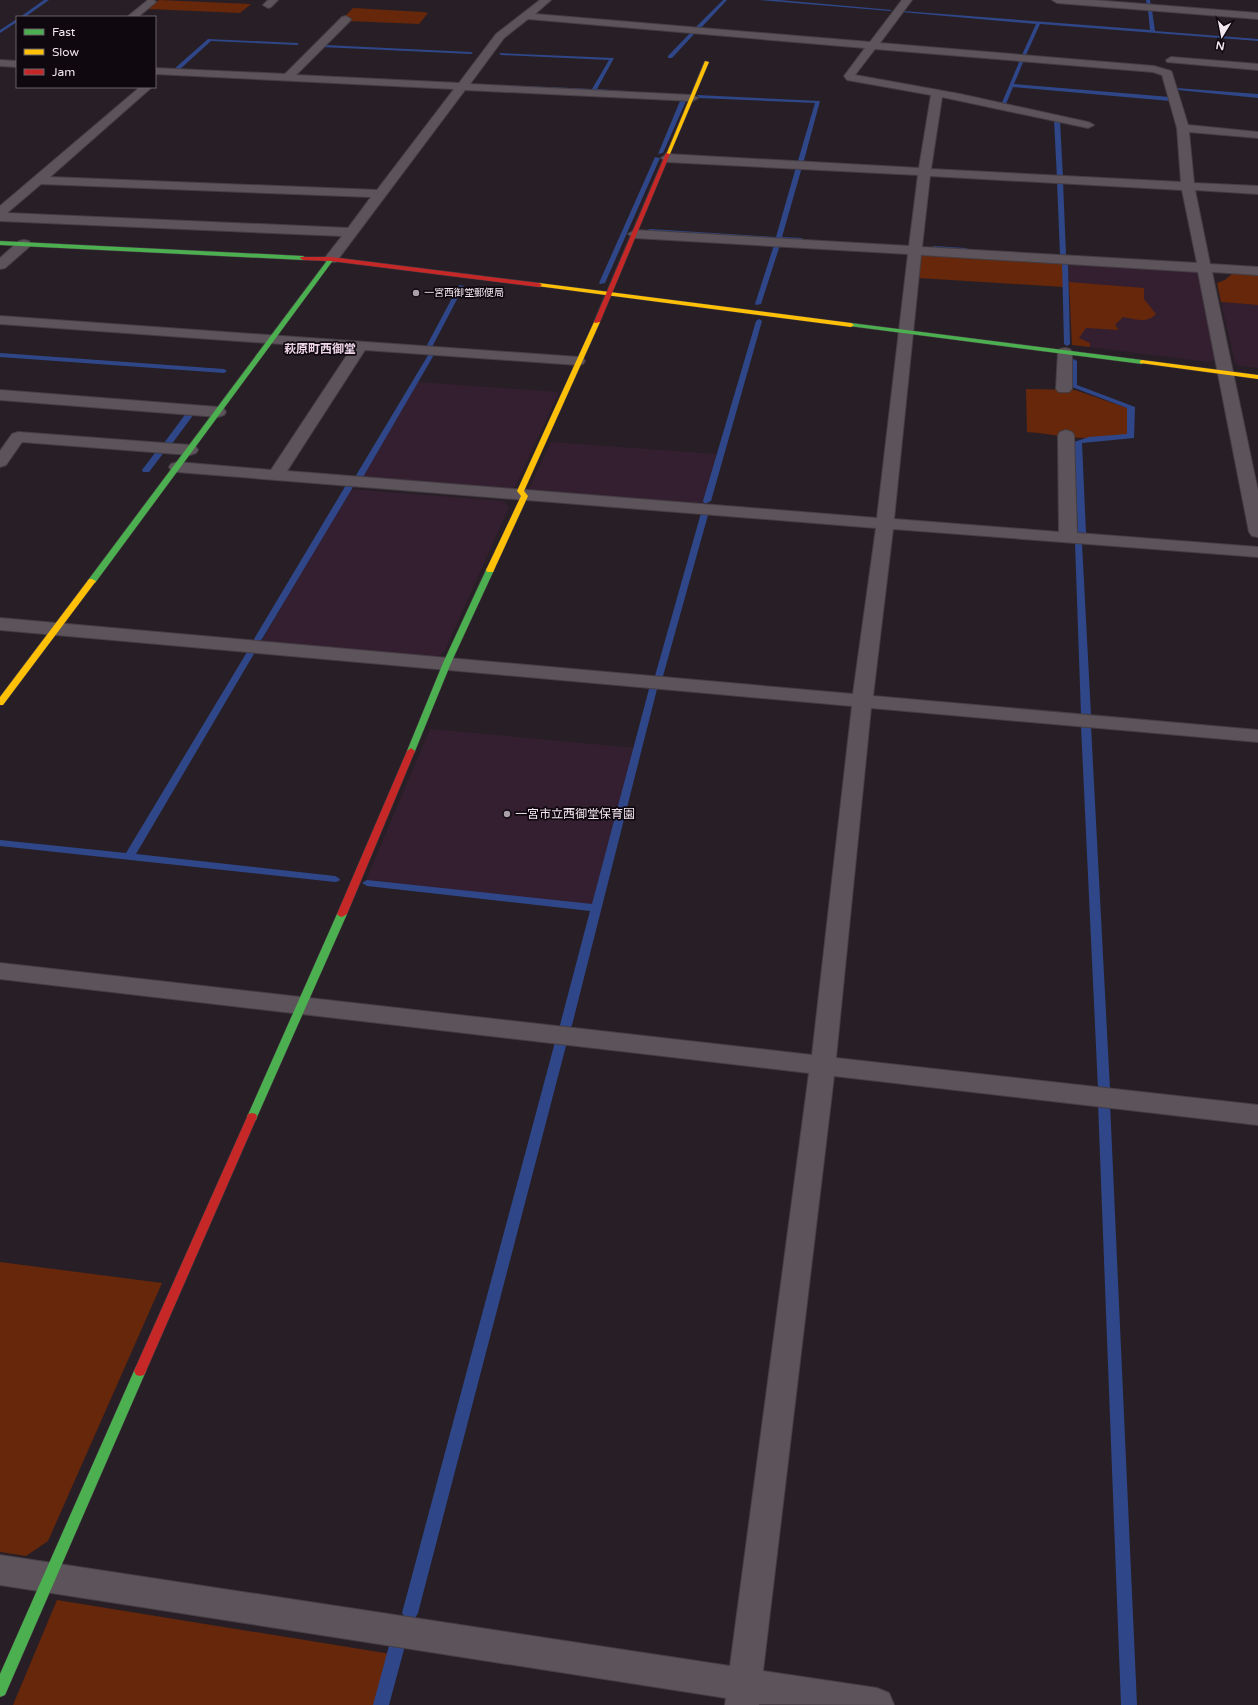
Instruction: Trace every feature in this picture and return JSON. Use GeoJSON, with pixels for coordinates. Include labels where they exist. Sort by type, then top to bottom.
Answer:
{"type":"FeatureCollection","features":[{"type":"Feature","properties":{"kind":"street"},"geometry":{"type":"LineString","coordinates":[[0,703],[273,339],[351,232],[500,36],[546,0]]}},
{"type":"Feature","properties":{"kind":"street"},"geometry":{"type":"LineString","coordinates":[[907,0],[871,45],[849,76],[851,78],[937,93],[1088,125]]}},
{"type":"Feature","properties":{"kind":"street"},"geometry":{"type":"LineString","coordinates":[[1057,0],[1258,16]]}},
{"type":"Feature","properties":{"kind":"street"},"geometry":{"type":"LineString","coordinates":[[133,16],[151,2]]}},
{"type":"Feature","properties":{"kind":"street"},"geometry":{"type":"LineString","coordinates":[[526,16],[1162,70],[1167,73],[1183,128],[1188,187],[1258,532]]}},
{"type":"Feature","properties":{"kind":"street"},"geometry":{"type":"LineString","coordinates":[[287,78],[346,19]]}},
{"type":"Feature","properties":{"kind":"street"},"geometry":{"type":"LineString","coordinates":[[1171,60],[1258,67]]}},
{"type":"Feature","properties":{"kind":"street"},"geometry":{"type":"LineString","coordinates":[[524,496],[520,491],[609,295],[707,62]]}},
{"type":"Feature","properties":{"kind":"street"},"geometry":{"type":"LineString","coordinates":[[0,63],[16,64]]}},
{"type":"Feature","properties":{"kind":"street"},"geometry":{"type":"LineString","coordinates":[[160,71],[692,98]]}},
{"type":"Feature","properties":{"kind":"street"},"geometry":{"type":"LineString","coordinates":[[0,213],[146,88]]}},
{"type":"Feature","properties":{"kind":"street"},"geometry":{"type":"LineString","coordinates":[[743,1695],[823,1065],[862,702],[885,524],[924,172],[937,93]]}},
{"type":"Feature","properties":{"kind":"street"},"geometry":{"type":"LineString","coordinates":[[1183,128],[1258,135]]}},
{"type":"Feature","properties":{"kind":"street"},"geometry":{"type":"LineString","coordinates":[[667,158],[1258,190]]}},
{"type":"Feature","properties":{"kind":"street"},"geometry":{"type":"LineString","coordinates":[[39,180],[380,194]]}},
{"type":"Feature","properties":{"kind":"street"},"geometry":{"type":"LineString","coordinates":[[0,217],[351,232]]}},
{"type":"Feature","properties":{"kind":"street"},"geometry":{"type":"LineString","coordinates":[[635,234],[1258,271]]}},
{"type":"Feature","properties":{"kind":"street"},"geometry":{"type":"LineString","coordinates":[[0,243],[331,259],[1258,376]]}},
{"type":"Feature","properties":{"kind":"street"},"geometry":{"type":"LineString","coordinates":[[0,265],[24,244]]}},
{"type":"Feature","properties":{"kind":"street"},"geometry":{"type":"LineString","coordinates":[[0,320],[578,361]]}},
{"type":"Feature","properties":{"kind":"street"},"geometry":{"type":"LineString","coordinates":[[276,475],[361,345]]}},
{"type":"Feature","properties":{"kind":"street"},"geometry":{"type":"LineString","coordinates":[[1064,389],[1065,352]]}},
{"type":"Feature","properties":{"kind":"street"},"geometry":{"type":"LineString","coordinates":[[0,395],[218,412]]}},
{"type":"Feature","properties":{"kind":"street"},"geometry":{"type":"LineString","coordinates":[[1066,435],[1068,538]]}},
{"type":"Feature","properties":{"kind":"street"},"geometry":{"type":"LineString","coordinates":[[0,436],[190,450]]}},
{"type":"Feature","properties":{"kind":"street"},"geometry":{"type":"LineString","coordinates":[[0,462],[18,437]]}},
{"type":"Feature","properties":{"kind":"street"},"geometry":{"type":"LineString","coordinates":[[177,466],[524,496],[1258,552]]}},
{"type":"Feature","properties":{"kind":"street"},"geometry":{"type":"LineString","coordinates":[[0,1690],[393,797],[447,663],[524,496]]}},
{"type":"Feature","properties":{"kind":"street"},"geometry":{"type":"LineString","coordinates":[[0,624],[447,663],[862,702],[1258,736]]}},
{"type":"Feature","properties":{"kind":"street"},"geometry":{"type":"LineString","coordinates":[[0,971],[1258,1115]]}},
{"type":"Feature","properties":{"kind":"street"},"geometry":{"type":"LineString","coordinates":[[0,1570],[743,1695],[876,1705]]}},
{"type":"Feature","properties":{"kind":"shaded area"},"geometry":{"type":"Polygon","coordinates":[[[159,0],[251,4],[240,13],[148,9],[159,0]]]}},
{"type":"Feature","properties":{"kind":"shaded area"},"geometry":{"type":"Polygon","coordinates":[[[353,8],[428,13],[419,24],[349,21],[351,18],[344,17],[353,8]]]}},
{"type":"Feature","properties":{"kind":"shaded area"},"geometry":{"type":"Polygon","coordinates":[[[928,253],[1063,262],[1064,287],[918,278],[921,255],[928,253]]]}},
{"type":"Feature","properties":{"kind":"shaded area"},"geometry":{"type":"Polygon","coordinates":[[[1068,262],[1201,272],[1217,359],[1208,362],[1072,345],[1068,262]]]}},
{"type":"Feature","properties":{"kind":"shaded area"},"geometry":{"type":"Polygon","coordinates":[[[1234,272],[1258,273],[1258,305],[1221,302],[1217,283],[1225,280],[1234,272]]]}},
{"type":"Feature","properties":{"kind":"shaded area"},"geometry":{"type":"Polygon","coordinates":[[[1069,282],[1144,288],[1144,299],[1156,314],[1145,320],[1136,320],[1123,317],[1115,325],[1119,330],[1086,328],[1079,338],[1090,343],[1090,347],[1072,345],[1069,282]]]}},
{"type":"Feature","properties":{"kind":"shaded area"},"geometry":{"type":"Polygon","coordinates":[[[1221,302],[1258,305],[1258,368],[1240,366],[1235,363],[1221,302]]]}},
{"type":"Feature","properties":{"kind":"shaded area"},"geometry":{"type":"Polygon","coordinates":[[[418,382],[559,392],[515,487],[508,490],[361,478],[418,382]]]}},
{"type":"Feature","properties":{"kind":"shaded area"},"geometry":{"type":"Polygon","coordinates":[[[1026,389],[1075,390],[1127,408],[1128,435],[1090,438],[1027,432],[1026,389]]]}},
{"type":"Feature","properties":{"kind":"shaded area"},"geometry":{"type":"Polygon","coordinates":[[[551,442],[717,454],[703,506],[539,493],[529,489],[551,442]]]}},
{"type":"Feature","properties":{"kind":"shaded area"},"geometry":{"type":"Polygon","coordinates":[[[350,489],[504,501],[509,507],[444,653],[434,658],[261,642],[350,489]]]}},
{"type":"Feature","properties":{"kind":"shaded area","name":"一宮市立西御堂保育園"},"geometry":{"type":"Polygon","coordinates":[[[430,729],[637,748],[595,906],[366,880],[430,729]]]}},
{"type":"Feature","properties":{"kind":"shaded area"},"geometry":{"type":"Polygon","coordinates":[[[0,1262],[162,1283],[48,1541],[26,1556],[0,1552],[0,1262]]]}},
{"type":"Feature","properties":{"kind":"shaded area"},"geometry":{"type":"Polygon","coordinates":[[[57,1600],[391,1654],[377,1705],[13,1705],[57,1600]]]}},
{"type":"Feature","properties":{"kind":"waterway"},"geometry":{"type":"LineString","coordinates":[[23,16],[47,0]]}},
{"type":"Feature","properties":{"kind":"waterway"},"geometry":{"type":"LineString","coordinates":[[698,28],[725,0]]}},
{"type":"Feature","properties":{"kind":"waterway"},"geometry":{"type":"LineString","coordinates":[[762,0],[890,10]]}},
{"type":"Feature","properties":{"kind":"waterway"},"geometry":{"type":"LineString","coordinates":[[1148,0],[1149,6]]}},
{"type":"Feature","properties":{"kind":"waterway"},"geometry":{"type":"LineString","coordinates":[[1150,10],[1153,32]]}},
{"type":"Feature","properties":{"kind":"waterway"},"geometry":{"type":"LineString","coordinates":[[903,12],[1039,23]]}},
{"type":"Feature","properties":{"kind":"waterway"},"geometry":{"type":"LineString","coordinates":[[0,32],[16,21]]}},
{"type":"Feature","properties":{"kind":"waterway"},"geometry":{"type":"LineString","coordinates":[[1024,55],[1039,23]]}},
{"type":"Feature","properties":{"kind":"waterway"},"geometry":{"type":"LineString","coordinates":[[1039,23],[1153,32]]}},
{"type":"Feature","properties":{"kind":"waterway"},"geometry":{"type":"LineString","coordinates":[[670,57],[694,32]]}},
{"type":"Feature","properties":{"kind":"waterway"},"geometry":{"type":"LineString","coordinates":[[1153,32],[1258,40]]}},
{"type":"Feature","properties":{"kind":"waterway"},"geometry":{"type":"LineString","coordinates":[[176,70],[210,40],[297,44]]}},
{"type":"Feature","properties":{"kind":"waterway"},"geometry":{"type":"LineString","coordinates":[[324,46],[471,53]]}},
{"type":"Feature","properties":{"kind":"waterway"},"geometry":{"type":"LineString","coordinates":[[501,54],[612,59],[594,90]]}},
{"type":"Feature","properties":{"kind":"waterway"},"geometry":{"type":"LineString","coordinates":[[1011,85],[1022,60]]}},
{"type":"Feature","properties":{"kind":"waterway"},"geometry":{"type":"LineString","coordinates":[[1003,104],[1011,85]]}},
{"type":"Feature","properties":{"kind":"waterway"},"geometry":{"type":"LineString","coordinates":[[1011,85],[1170,99]]}},
{"type":"Feature","properties":{"kind":"waterway"},"geometry":{"type":"LineString","coordinates":[[500,86],[626,92]]}},
{"type":"Feature","properties":{"kind":"waterway"},"geometry":{"type":"LineString","coordinates":[[1178,89],[1258,96]]}},
{"type":"Feature","properties":{"kind":"waterway"},"geometry":{"type":"LineString","coordinates":[[699,96],[818,102],[800,164]]}},
{"type":"Feature","properties":{"kind":"waterway"},"geometry":{"type":"LineString","coordinates":[[660,153],[683,101]]}},
{"type":"Feature","properties":{"kind":"waterway"},"geometry":{"type":"LineString","coordinates":[[1057,120],[1060,178]]}},
{"type":"Feature","properties":{"kind":"waterway"},"geometry":{"type":"LineString","coordinates":[[602,283],[657,158]]}},
{"type":"Feature","properties":{"kind":"waterway"},"geometry":{"type":"LineString","coordinates":[[779,238],[799,167]]}},
{"type":"Feature","properties":{"kind":"waterway"},"geometry":{"type":"LineString","coordinates":[[1060,181],[1063,255]]}},
{"type":"Feature","properties":{"kind":"waterway"},"geometry":{"type":"LineString","coordinates":[[650,231],[801,240]]}},
{"type":"Feature","properties":{"kind":"waterway"},"geometry":{"type":"LineString","coordinates":[[758,304],[777,245]]}},
{"type":"Feature","properties":{"kind":"waterway"},"geometry":{"type":"LineString","coordinates":[[934,248],[966,250]]}},
{"type":"Feature","properties":{"kind":"waterway"},"geometry":{"type":"LineString","coordinates":[[1065,262],[1067,344]]}},
{"type":"Feature","properties":{"kind":"waterway"},"geometry":{"type":"LineString","coordinates":[[429,347],[461,286]]}},
{"type":"Feature","properties":{"kind":"waterway"},"geometry":{"type":"LineString","coordinates":[[707,501],[759,321]]}},
{"type":"Feature","properties":{"kind":"waterway"},"geometry":{"type":"LineString","coordinates":[[359,477],[432,353]]}},
{"type":"Feature","properties":{"kind":"waterway"},"geometry":{"type":"LineString","coordinates":[[0,355],[224,371]]}},
{"type":"Feature","properties":{"kind":"waterway"},"geometry":{"type":"LineString","coordinates":[[1074,361],[1074,386],[1131,407],[1131,436],[1089,439],[1078,442],[1082,533]]}},
{"type":"Feature","properties":{"kind":"waterway"},"geometry":{"type":"LineString","coordinates":[[168,443],[190,414]]}},
{"type":"Feature","properties":{"kind":"waterway"},"geometry":{"type":"LineString","coordinates":[[146,470],[161,451]]}},
{"type":"Feature","properties":{"kind":"waterway"},"geometry":{"type":"LineString","coordinates":[[258,639],[349,487]]}},
{"type":"Feature","properties":{"kind":"waterway"},"geometry":{"type":"LineString","coordinates":[[659,676],[704,515]]}},
{"type":"Feature","properties":{"kind":"waterway"},"geometry":{"type":"LineString","coordinates":[[1078,544],[1086,715]]}},
{"type":"Feature","properties":{"kind":"waterway"},"geometry":{"type":"LineString","coordinates":[[129,857],[251,652]]}},
{"type":"Feature","properties":{"kind":"waterway"},"geometry":{"type":"LineString","coordinates":[[596,908],[653,689]]}},
{"type":"Feature","properties":{"kind":"waterway"},"geometry":{"type":"LineString","coordinates":[[1086,726],[1104,1089]]}},
{"type":"Feature","properties":{"kind":"waterway"},"geometry":{"type":"LineString","coordinates":[[0,843],[129,857]]}},
{"type":"Feature","properties":{"kind":"waterway"},"geometry":{"type":"LineString","coordinates":[[129,857],[335,879]]}},
{"type":"Feature","properties":{"kind":"waterway"},"geometry":{"type":"LineString","coordinates":[[367,883],[596,908]]}},
{"type":"Feature","properties":{"kind":"waterway"},"geometry":{"type":"LineString","coordinates":[[566,1025],[596,908]]}},
{"type":"Feature","properties":{"kind":"waterway"},"geometry":{"type":"LineString","coordinates":[[410,1613],[561,1042]]}},
{"type":"Feature","properties":{"kind":"waterway"},"geometry":{"type":"LineString","coordinates":[[1104,1103],[1129,1705]]}},
{"type":"Feature","properties":{"kind":"waterway"},"geometry":{"type":"LineString","coordinates":[[381,1705],[398,1642]]}},
{"type":"Feature","properties":{"kind":"traffic: fast"},"geometry":{"type":"LineString","coordinates":[[0,243],[303,258]]}},
{"type":"Feature","properties":{"kind":"traffic: fast"},"geometry":{"type":"LineString","coordinates":[[92,581],[331,259]]}},
{"type":"Feature","properties":{"kind":"traffic: fast"},"geometry":{"type":"LineString","coordinates":[[851,325],[1142,362]]}},
{"type":"Feature","properties":{"kind":"traffic: fast"},"geometry":{"type":"LineString","coordinates":[[411,751],[447,663],[490,570]]}},
{"type":"Feature","properties":{"kind":"traffic: fast"},"geometry":{"type":"LineString","coordinates":[[252,1117],[342,914]]}},
{"type":"Feature","properties":{"kind":"traffic: fast"},"geometry":{"type":"LineString","coordinates":[[0,1690],[140,1371]]}},
{"type":"Feature","properties":{"kind":"traffic: slow"},"geometry":{"type":"LineString","coordinates":[[668,154],[707,62]]}},
{"type":"Feature","properties":{"kind":"traffic: slow"},"geometry":{"type":"LineString","coordinates":[[539,285],[851,325]]}},
{"type":"Feature","properties":{"kind":"traffic: slow"},"geometry":{"type":"LineString","coordinates":[[490,570],[525,496],[520,491],[597,322]]}},
{"type":"Feature","properties":{"kind":"traffic: slow"},"geometry":{"type":"LineString","coordinates":[[1142,362],[1258,377]]}},
{"type":"Feature","properties":{"kind":"traffic: slow"},"geometry":{"type":"LineString","coordinates":[[0,703],[92,581]]}},
{"type":"Feature","properties":{"kind":"traffic: jam"},"geometry":{"type":"LineString","coordinates":[[597,322],[668,154]]}},
{"type":"Feature","properties":{"kind":"traffic: jam"},"geometry":{"type":"LineString","coordinates":[[303,258],[331,259],[539,285]]}},
{"type":"Feature","properties":{"kind":"traffic: jam"},"geometry":{"type":"LineString","coordinates":[[342,914],[411,751]]}},
{"type":"Feature","properties":{"kind":"traffic: jam"},"geometry":{"type":"LineString","coordinates":[[140,1371],[252,1117]]}},
{"type":"Feature","properties":{"kind":"place","name":"一宮西御堂郵便局"},"geometry":{"type":"Point","coordinates":[416,293]}},
{"type":"Feature","properties":{"kind":"place","name":"一宮市立西御堂保育園"},"geometry":{"type":"Point","coordinates":[507,814]}},
{"type":"Feature","properties":{"kind":"district","name":"萩原町西御堂"},"geometry":{"type":"Point","coordinates":[320,349]}}]}
